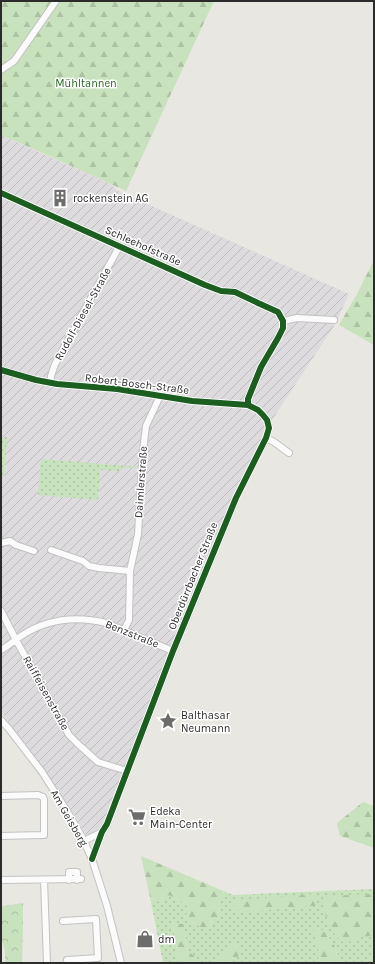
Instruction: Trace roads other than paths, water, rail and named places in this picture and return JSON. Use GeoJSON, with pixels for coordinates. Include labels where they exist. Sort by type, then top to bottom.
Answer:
{"type":"FeatureCollection","features":[{"type":"Feature","properties":{"kind":"street"},"geometry":{"type":"LineString","coordinates":[[1,70],[14,61],[56,1]]}},
{"type":"Feature","properties":{"kind":"street","name":"Schleehofstraße"},"geometry":{"type":"LineString","coordinates":[[1,193],[205,285],[221,291],[235,292],[278,312],[283,321]]}},
{"type":"Feature","properties":{"kind":"street","name":"Rudolf-Diesel-Straße"},"geometry":{"type":"LineString","coordinates":[[50,383],[55,364],[119,247]]}},
{"type":"Feature","properties":{"kind":"street"},"geometry":{"type":"LineString","coordinates":[[248,405],[248,399],[261,367],[281,333],[283,321],[297,318],[334,320]]}},
{"type":"Feature","properties":{"kind":"street","name":"Robert-Bosch-Straße"},"geometry":{"type":"LineString","coordinates":[[1,370],[50,383],[117,389],[192,401],[248,405]]}},
{"type":"Feature","properties":{"kind":"street","name":"Daimlerstraße"},"geometry":{"type":"LineString","coordinates":[[124,630],[128,620],[130,571],[138,534],[146,426],[160,396]]}},
{"type":"Feature","properties":{"kind":"street","name":"Oberdürrbacher Straße"},"geometry":{"type":"LineString","coordinates":[[92,859],[101,834],[107,824],[173,651],[236,498],[266,438],[269,428],[267,420],[258,410],[248,405]]}},
{"type":"Feature","properties":{"kind":"street"},"geometry":{"type":"LineString","coordinates":[[266,438],[289,453]]}},
{"type":"Feature","properties":{"kind":"street"},"geometry":{"type":"LineString","coordinates":[[1,543],[10,541],[16,545],[34,551]]}},
{"type":"Feature","properties":{"kind":"street"},"geometry":{"type":"LineString","coordinates":[[51,550],[82,561],[89,566],[130,571]]}},
{"type":"Feature","properties":{"kind":"street","name":"Raiffeisenstraße"},"geometry":{"type":"LineString","coordinates":[[1,611],[69,735],[98,762],[127,771]]}},
{"type":"Feature","properties":{"kind":"street","name":"Benzstraße"},"geometry":{"type":"LineString","coordinates":[[1,650],[32,630],[49,623],[72,619],[106,623],[173,651]]}},
{"type":"Feature","properties":{"kind":"street","name":"Am Geisberg"},"geometry":{"type":"LineString","coordinates":[[1,716],[9,729]]}},
{"type":"Feature","properties":{"kind":"street","name":"Am Geisberg"},"geometry":{"type":"LineString","coordinates":[[1,720],[42,772],[67,811],[85,844],[92,859],[107,906],[121,963]]}},
{"type":"Feature","properties":{"kind":"street"},"geometry":{"type":"LineString","coordinates":[[1,796],[38,795],[43,797],[44,835],[1,836]]}},
{"type":"Feature","properties":{"kind":"street"},"geometry":{"type":"LineString","coordinates":[[85,844],[101,834]]}},
{"type":"Feature","properties":{"kind":"street"},"geometry":{"type":"LineString","coordinates":[[1,880],[79,880]]}},
{"type":"Feature","properties":{"kind":"street"},"geometry":{"type":"LineString","coordinates":[[44,880],[47,927],[47,963]]}},
{"type":"Feature","properties":{"kind":"street"},"geometry":{"type":"LineString","coordinates":[[63,921],[96,919],[98,958],[67,960]]}},
{"type":"Feature","properties":{"kind":"place","name":"rockenstein AG"},"geometry":{"type":"Point","coordinates":[60,198]}},
{"type":"Feature","properties":{"kind":"place","name":"Balthasar Neumann"},"geometry":{"type":"Point","coordinates":[168,721]}},
{"type":"Feature","properties":{"kind":"place","name":"Edeka Main-Center"},"geometry":{"type":"Point","coordinates":[137,817]}},
{"type":"Feature","properties":{"kind":"place","name":"dm"},"geometry":{"type":"Point","coordinates":[145,939]}},
{"type":"Feature","properties":{"kind":"park label","name":"Mühltannen"},"geometry":{"type":"Point","coordinates":[86,83]}}]}
